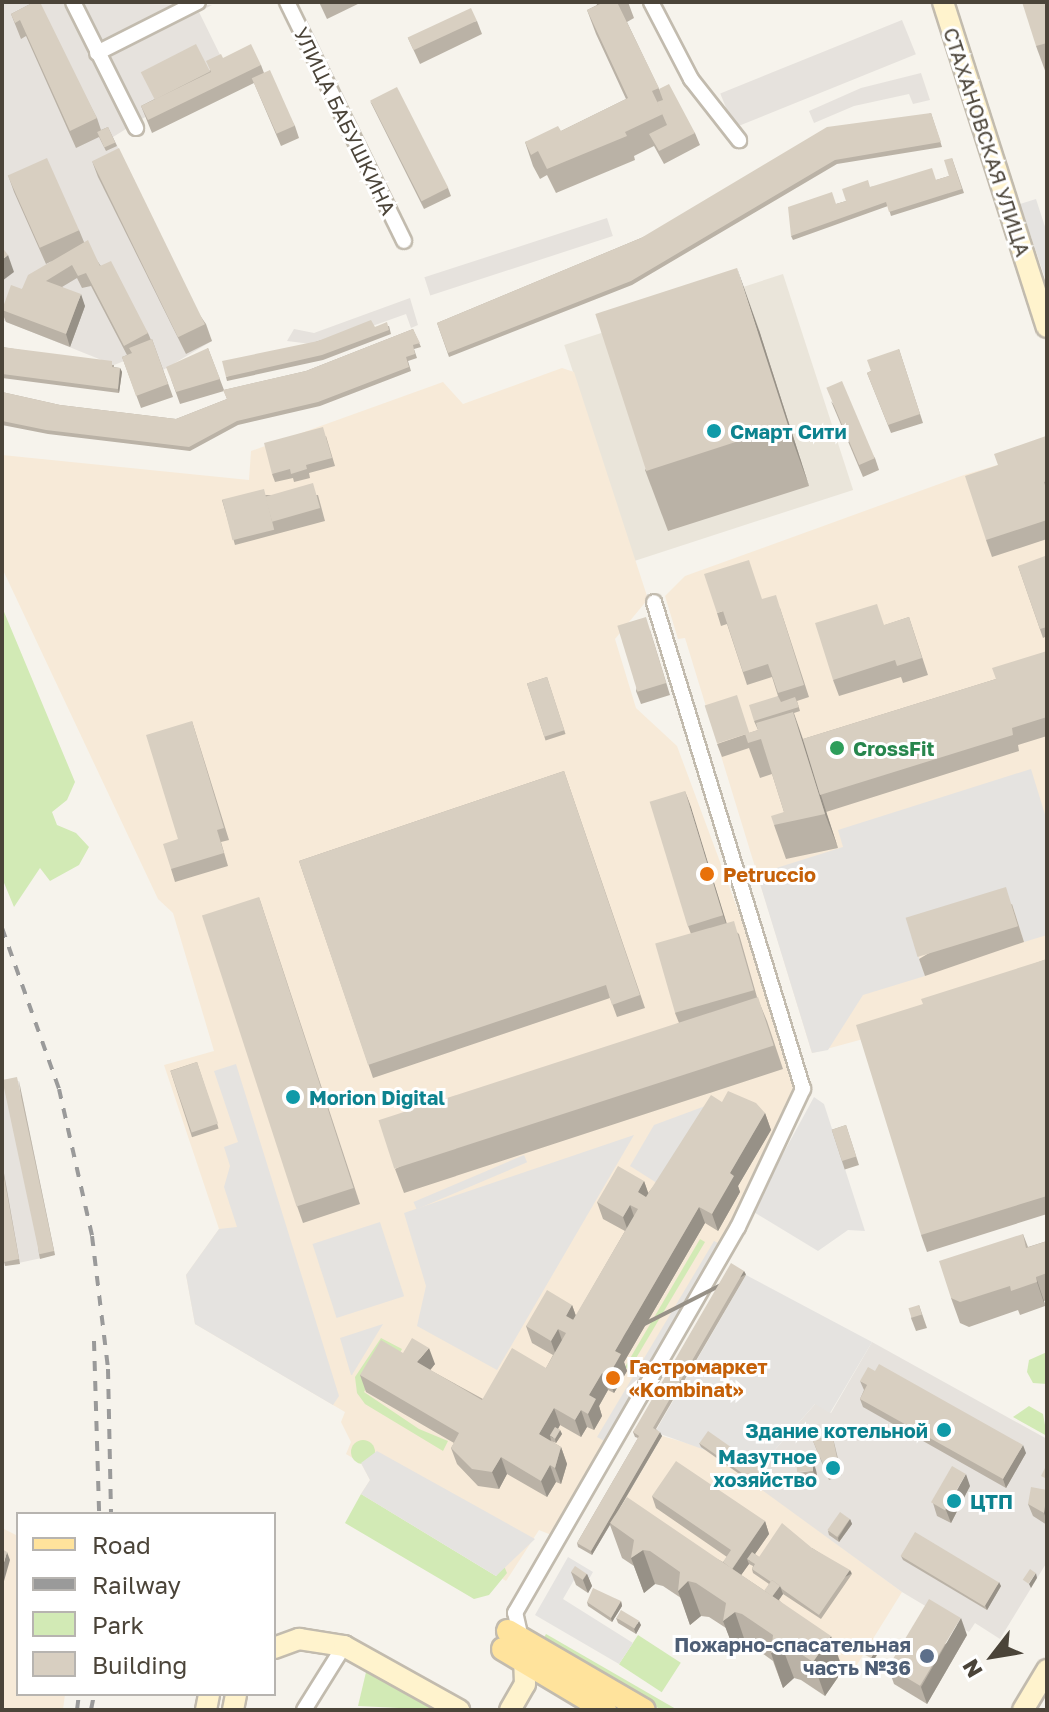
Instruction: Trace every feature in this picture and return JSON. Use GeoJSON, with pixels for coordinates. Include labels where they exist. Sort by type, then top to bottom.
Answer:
{"type":"FeatureCollection","features":[{"type":"Feature","properties":{"kind":"main road","name":"СТАХАНОВСКАЯ УЛИЦА"},"geometry":{"type":"LineString","coordinates":[[943,2],[1047,327]]}},
{"type":"Feature","properties":{"kind":"main road"},"geometry":{"type":"LineString","coordinates":[[276,1647],[299,1639],[344,1646],[459,1710]]}},
{"type":"Feature","properties":{"kind":"main road"},"geometry":{"type":"LineString","coordinates":[[511,1640],[526,1662],[605,1710]]}},
{"type":"Feature","properties":{"kind":"main road"},"geometry":{"type":"LineString","coordinates":[[511,1640],[644,1710]]}},
{"type":"Feature","properties":{"kind":"main road"},"geometry":{"type":"LineString","coordinates":[[510,1710],[523,1693],[526,1662]]}},
{"type":"Feature","properties":{"kind":"main road"},"geometry":{"type":"LineString","coordinates":[[1023,1710],[1047,1670]]}},
{"type":"Feature","properties":{"kind":"street"},"geometry":{"type":"LineString","coordinates":[[73,2],[136,128]]}},
{"type":"Feature","properties":{"kind":"street"},"geometry":{"type":"LineString","coordinates":[[97,53],[198,2]]}},
{"type":"Feature","properties":{"kind":"street","name":"УЛИЦА БАБУШКИНА"},"geometry":{"type":"LineString","coordinates":[[287,2],[404,241]]}},
{"type":"Feature","properties":{"kind":"street"},"geometry":{"type":"LineString","coordinates":[[651,2],[691,79],[739,140]]}},
{"type":"Feature","properties":{"kind":"street"},"geometry":{"type":"LineString","coordinates":[[511,1640],[515,1613],[738,1227],[803,1089],[654,602]]}},
{"type":"Feature","properties":{"kind":"street"},"geometry":{"type":"LineString","coordinates":[[305,1710],[344,1646]]}},
{"type":"Feature","properties":{"kind":"shaded area"},"geometry":{"type":"Polygon","coordinates":[[[2,2],[212,5],[199,12],[226,67],[113,137],[212,341],[163,370],[129,359],[114,365],[2,320],[2,2]]]}},
{"type":"Feature","properties":{"kind":"shaded area"},"geometry":{"type":"Polygon","coordinates":[[[902,20],[916,54],[734,128],[720,93],[902,20]]]}},
{"type":"Feature","properties":{"kind":"shaded area"},"geometry":{"type":"Polygon","coordinates":[[[921,73],[930,100],[913,104],[909,94],[854,106],[814,123],[809,111],[861,88],[921,73]]]}},
{"type":"Feature","properties":{"kind":"shaded area"},"geometry":{"type":"Polygon","coordinates":[[[1036,199],[1047,233],[1047,284],[1020,204],[1036,199]]]}},
{"type":"Feature","properties":{"kind":"shaded area"},"geometry":{"type":"Polygon","coordinates":[[[607,218],[613,236],[430,295],[424,277],[607,218]]]}},
{"type":"Feature","properties":{"kind":"shaded area"},"geometry":{"type":"Polygon","coordinates":[[[783,274],[853,490],[634,561],[564,345],[783,274]]]}},
{"type":"Feature","properties":{"kind":"shaded area"},"geometry":{"type":"Polygon","coordinates":[[[410,298],[418,325],[411,328],[406,314],[319,345],[287,341],[294,329],[314,333],[410,298]]]}},
{"type":"Feature","properties":{"kind":"shaded area"},"geometry":{"type":"Polygon","coordinates":[[[562,368],[574,372],[648,599],[615,639],[636,708],[677,746],[797,1069],[793,1098],[741,1211],[554,1536],[539,1530],[506,1581],[361,1494],[370,1480],[361,1463],[346,1454],[351,1442],[341,1422],[345,1412],[195,1324],[186,1275],[219,1229],[164,1065],[214,1051],[173,913],[158,899],[2,568],[2,455],[249,480],[251,451],[443,382],[463,404],[562,368]]]}},
{"type":"Feature","properties":{"kind":"shaded area"},"geometry":{"type":"Polygon","coordinates":[[[1047,450],[1047,978],[929,1021],[812,1053],[685,638],[678,639],[665,596],[685,576],[964,475],[1047,450]]]}},
{"type":"Feature","properties":{"kind":"shaded area"},"geometry":{"type":"Polygon","coordinates":[[[1031,769],[1047,821],[1047,935],[1024,942],[1012,904],[912,936],[925,976],[863,995],[828,1050],[812,1053],[757,874],[843,847],[838,830],[1031,769]]]}},
{"type":"Feature","properties":{"kind":"shaded area"},"geometry":{"type":"Polygon","coordinates":[[[236,1064],[339,1396],[333,1405],[195,1324],[186,1275],[219,1229],[237,1227],[224,1187],[230,1166],[224,1147],[238,1142],[214,1071],[236,1064]]]}},
{"type":"Feature","properties":{"kind":"shaded area"},"geometry":{"type":"Polygon","coordinates":[[[19,1081],[55,1255],[5,1266],[2,1085],[19,1081]]]}},
{"type":"Feature","properties":{"kind":"shaded area"},"geometry":{"type":"Polygon","coordinates":[[[814,1097],[824,1104],[865,1231],[848,1230],[818,1251],[752,1211],[814,1097]]]}},
{"type":"Feature","properties":{"kind":"shaded area"},"geometry":{"type":"Polygon","coordinates":[[[708,1105],[660,1185],[630,1166],[654,1125],[708,1105]]]}},
{"type":"Feature","properties":{"kind":"shaded area"},"geometry":{"type":"Polygon","coordinates":[[[634,1135],[497,1370],[417,1326],[426,1286],[404,1213],[634,1135]]]}},
{"type":"Feature","properties":{"kind":"shaded area"},"geometry":{"type":"Polygon","coordinates":[[[524,1155],[527,1162],[417,1209],[414,1202],[524,1155]]]}},
{"type":"Feature","properties":{"kind":"shaded area"},"geometry":{"type":"Polygon","coordinates":[[[380,1222],[404,1296],[337,1318],[312,1244],[380,1222]]]}},
{"type":"Feature","properties":{"kind":"shaded area"},"geometry":{"type":"Polygon","coordinates":[[[714,1241],[720,1244],[606,1442],[597,1437],[714,1241]]]}},
{"type":"Feature","properties":{"kind":"shaded area"},"geometry":{"type":"Polygon","coordinates":[[[746,1275],[872,1342],[830,1413],[815,1404],[758,1469],[655,1432],[746,1275]]]}},
{"type":"Feature","properties":{"kind":"shaded area"},"geometry":{"type":"Polygon","coordinates":[[[383,1324],[352,1375],[351,1375],[340,1338],[383,1324]]]}},
{"type":"Feature","properties":{"kind":"shaded area"},"geometry":{"type":"Polygon","coordinates":[[[872,1342],[1047,1439],[1047,1562],[1000,1639],[975,1623],[969,1632],[902,1592],[762,1490],[770,1478],[758,1469],[816,1403],[831,1413],[872,1342]]]}},
{"type":"Feature","properties":{"kind":"shaded area"},"geometry":{"type":"Polygon","coordinates":[[[709,1435],[771,1478],[762,1489],[902,1592],[850,1676],[616,1515],[662,1436],[701,1447],[709,1435]]]}},
{"type":"Feature","properties":{"kind":"shaded area"},"geometry":{"type":"Polygon","coordinates":[[[377,1451],[535,1539],[496,1576],[361,1494],[370,1480],[361,1463],[377,1451]]]}},
{"type":"Feature","properties":{"kind":"shaded area"},"geometry":{"type":"Polygon","coordinates":[[[2,1528],[16,1535],[16,1696],[65,1696],[63,1710],[2,1710],[2,1528]]]}},
{"type":"Feature","properties":{"kind":"shaded area"},"geometry":{"type":"Polygon","coordinates":[[[568,1557],[593,1572],[589,1579],[578,1573],[563,1599],[633,1643],[619,1664],[535,1615],[568,1557]]]}},
{"type":"Feature","properties":{"kind":"green space"},"geometry":{"type":"Polygon","coordinates":[[[2,607],[75,782],[67,800],[52,812],[57,825],[76,833],[89,847],[79,865],[50,881],[40,868],[14,907],[2,878],[2,607]]]}},
{"type":"Feature","properties":{"kind":"green space"},"geometry":{"type":"Polygon","coordinates":[[[700,1239],[705,1242],[629,1370],[625,1367],[700,1239]]]}},
{"type":"Feature","properties":{"kind":"green space"},"geometry":{"type":"Polygon","coordinates":[[[381,1338],[402,1349],[398,1357],[387,1352],[364,1392],[419,1429],[448,1441],[443,1451],[365,1404],[357,1393],[355,1377],[381,1338]]]}},
{"type":"Feature","properties":{"kind":"green space"},"geometry":{"type":"Polygon","coordinates":[[[1047,1352],[1047,1384],[1033,1383],[1027,1372],[1029,1360],[1047,1352]]]}},
{"type":"Feature","properties":{"kind":"green space"},"geometry":{"type":"Polygon","coordinates":[[[1029,1406],[1043,1414],[1047,1436],[1013,1417],[1029,1406]]]}},
{"type":"Feature","properties":{"kind":"green space"},"geometry":{"type":"Polygon","coordinates":[[[363,1440],[371,1444],[375,1452],[371,1460],[363,1464],[355,1460],[351,1452],[355,1444],[363,1440]]]}},
{"type":"Feature","properties":{"kind":"green space"},"geometry":{"type":"Polygon","coordinates":[[[361,1494],[496,1576],[504,1566],[507,1573],[489,1595],[474,1599],[345,1523],[361,1494]]]}},
{"type":"Feature","properties":{"kind":"green space"},"geometry":{"type":"Polygon","coordinates":[[[546,1634],[677,1710],[662,1710],[542,1641],[546,1634]]]}},
{"type":"Feature","properties":{"kind":"green space"},"geometry":{"type":"Polygon","coordinates":[[[638,1635],[681,1663],[662,1692],[619,1664],[638,1635]]]}},
{"type":"Feature","properties":{"kind":"green space"},"geometry":{"type":"Polygon","coordinates":[[[367,1668],[440,1710],[358,1706],[367,1668]]]}},
{"type":"Feature","properties":{"kind":"building"},"geometry":{"type":"Polygon","coordinates":[[[40,2],[97,118],[70,131],[20,20],[15,23],[11,14],[40,2]]]}},
{"type":"Feature","properties":{"kind":"building"},"geometry":{"type":"Polygon","coordinates":[[[599,2],[617,2],[659,88],[652,91],[663,114],[625,132],[627,136],[547,169],[538,151],[531,155],[525,142],[558,126],[561,131],[628,98],[587,10],[599,2]]]}},
{"type":"Feature","properties":{"kind":"building"},"geometry":{"type":"Polygon","coordinates":[[[1022,2],[1047,2],[1047,43],[1036,46],[1022,2]]]}},
{"type":"Feature","properties":{"kind":"building"},"geometry":{"type":"Polygon","coordinates":[[[471,8],[477,21],[413,50],[408,38],[471,8]]]}},
{"type":"Feature","properties":{"kind":"building"},"geometry":{"type":"Polygon","coordinates":[[[196,44],[210,72],[155,100],[141,72],[196,44]]]}},
{"type":"Feature","properties":{"kind":"building"},"geometry":{"type":"Polygon","coordinates":[[[251,44],[261,65],[148,120],[141,106],[211,72],[206,61],[221,54],[223,58],[251,44]]]}},
{"type":"Feature","properties":{"kind":"building"},"geometry":{"type":"Polygon","coordinates":[[[270,70],[295,126],[277,134],[252,78],[270,70]]]}},
{"type":"Feature","properties":{"kind":"building"},"geometry":{"type":"Polygon","coordinates":[[[669,84],[695,133],[659,151],[649,134],[667,125],[657,102],[663,100],[659,89],[669,84]]]}},
{"type":"Feature","properties":{"kind":"building"},"geometry":{"type":"Polygon","coordinates":[[[397,87],[448,188],[422,201],[370,101],[397,87]]]}},
{"type":"Feature","properties":{"kind":"building"},"geometry":{"type":"Polygon","coordinates":[[[931,113],[941,142],[835,160],[631,281],[448,353],[437,323],[641,238],[827,127],[931,113]]]}},
{"type":"Feature","properties":{"kind":"building"},"geometry":{"type":"Polygon","coordinates":[[[108,127],[115,142],[104,147],[97,132],[108,127]]]}},
{"type":"Feature","properties":{"kind":"building"},"geometry":{"type":"Polygon","coordinates":[[[119,148],[205,324],[178,337],[92,161],[119,148]]]}},
{"type":"Feature","properties":{"kind":"building"},"geometry":{"type":"Polygon","coordinates":[[[47,158],[79,230],[40,248],[8,175],[47,158]]]}},
{"type":"Feature","properties":{"kind":"building"},"geometry":{"type":"Polygon","coordinates":[[[952,158],[962,189],[889,212],[886,202],[791,236],[788,207],[832,192],[836,204],[846,201],[842,189],[868,180],[870,187],[932,168],[936,180],[949,176],[944,160],[952,158]]]}},
{"type":"Feature","properties":{"kind":"building"},"geometry":{"type":"Polygon","coordinates":[[[88,240],[100,266],[111,261],[148,333],[124,346],[86,273],[78,276],[72,265],[46,281],[81,294],[66,334],[2,310],[11,285],[22,289],[28,275],[88,240]]]}},
{"type":"Feature","properties":{"kind":"building"},"geometry":{"type":"Polygon","coordinates":[[[737,268],[788,425],[646,471],[595,314],[737,268]]]}},
{"type":"Feature","properties":{"kind":"building"},"geometry":{"type":"Polygon","coordinates":[[[371,320],[375,327],[387,322],[389,330],[322,355],[226,377],[222,361],[318,341],[371,320]]]}},
{"type":"Feature","properties":{"kind":"building"},"geometry":{"type":"Polygon","coordinates":[[[413,329],[420,343],[413,345],[415,354],[406,357],[409,367],[318,402],[237,421],[189,447],[46,430],[2,421],[2,392],[60,405],[176,419],[227,399],[223,390],[306,371],[413,329]]]}},
{"type":"Feature","properties":{"kind":"building"},"geometry":{"type":"Polygon","coordinates":[[[152,339],[168,384],[136,396],[122,357],[132,353],[129,348],[152,339]]]}},
{"type":"Feature","properties":{"kind":"building"},"geometry":{"type":"Polygon","coordinates":[[[2,347],[112,361],[112,367],[120,368],[118,389],[2,374],[2,347]]]}},
{"type":"Feature","properties":{"kind":"building"},"geometry":{"type":"Polygon","coordinates":[[[208,348],[220,379],[176,392],[166,367],[208,348]]]}},
{"type":"Feature","properties":{"kind":"building"},"geometry":{"type":"Polygon","coordinates":[[[899,349],[920,414],[888,425],[867,373],[871,371],[867,360],[899,349]]]}},
{"type":"Feature","properties":{"kind":"building"},"geometry":{"type":"Polygon","coordinates":[[[842,381],[875,458],[859,465],[826,388],[842,381]]]}},
{"type":"Feature","properties":{"kind":"building"},"geometry":{"type":"Polygon","coordinates":[[[323,427],[332,458],[306,465],[307,469],[291,474],[290,469],[272,474],[264,443],[323,427]]]}},
{"type":"Feature","properties":{"kind":"building"},"geometry":{"type":"Polygon","coordinates":[[[1046,436],[1047,481],[1044,482],[1047,520],[986,540],[965,476],[998,465],[994,454],[1046,436]]]}},
{"type":"Feature","properties":{"kind":"building"},"geometry":{"type":"Polygon","coordinates":[[[313,483],[320,508],[272,522],[265,497],[313,483]]]}},
{"type":"Feature","properties":{"kind":"building"},"geometry":{"type":"Polygon","coordinates":[[[264,489],[274,530],[232,540],[222,499],[264,489]]]}},
{"type":"Feature","properties":{"kind":"building"},"geometry":{"type":"Polygon","coordinates":[[[1045,556],[1047,627],[1040,629],[1018,566],[1045,556]]]}},
{"type":"Feature","properties":{"kind":"building"},"geometry":{"type":"Polygon","coordinates":[[[749,560],[762,599],[776,595],[804,685],[778,693],[768,664],[743,672],[723,611],[717,613],[704,574],[749,560]]]}},
{"type":"Feature","properties":{"kind":"building"},"geometry":{"type":"Polygon","coordinates":[[[877,604],[884,625],[909,617],[922,658],[897,666],[895,660],[833,680],[815,623],[877,604]]]}},
{"type":"Feature","properties":{"kind":"building"},"geometry":{"type":"Polygon","coordinates":[[[646,617],[666,683],[637,692],[617,626],[646,617]]]}},
{"type":"Feature","properties":{"kind":"building"},"geometry":{"type":"Polygon","coordinates":[[[1047,651],[1047,717],[1012,728],[1013,735],[820,795],[803,739],[996,679],[992,668],[1047,651]]]}},
{"type":"Feature","properties":{"kind":"building"},"geometry":{"type":"Polygon","coordinates":[[[547,677],[564,730],[544,737],[527,683],[547,677]]]}},
{"type":"Feature","properties":{"kind":"building"},"geometry":{"type":"Polygon","coordinates":[[[737,695],[749,733],[717,744],[705,706],[737,695]]]}},
{"type":"Feature","properties":{"kind":"building"},"geometry":{"type":"Polygon","coordinates":[[[778,696],[781,702],[795,697],[799,707],[754,721],[749,705],[778,696]]]}},
{"type":"Feature","properties":{"kind":"building"},"geometry":{"type":"Polygon","coordinates":[[[793,712],[825,814],[774,825],[771,816],[784,812],[761,739],[748,743],[745,734],[758,730],[756,723],[793,712]]]}},
{"type":"Feature","properties":{"kind":"building"},"geometry":{"type":"Polygon","coordinates":[[[192,721],[224,828],[217,830],[224,853],[171,869],[163,844],[178,839],[146,735],[192,721]]]}},
{"type":"Feature","properties":{"kind":"building"},"geometry":{"type":"Polygon","coordinates":[[[564,771],[640,995],[612,1005],[606,985],[368,1065],[299,861],[564,771]]]}},
{"type":"Feature","properties":{"kind":"building"},"geometry":{"type":"Polygon","coordinates":[[[685,791],[723,915],[688,926],[650,802],[685,791]]]}},
{"type":"Feature","properties":{"kind":"building"},"geometry":{"type":"Polygon","coordinates":[[[1006,887],[1018,926],[918,957],[906,918],[1006,887]]]}},
{"type":"Feature","properties":{"kind":"building","name":"Morion Digital"},"geometry":{"type":"Polygon","coordinates":[[[259,897],[354,1188],[296,1207],[202,916],[259,897]]]}},
{"type":"Feature","properties":{"kind":"building"},"geometry":{"type":"Polygon","coordinates":[[[734,921],[754,990],[675,1013],[655,944],[734,921]]]}},
{"type":"Feature","properties":{"kind":"building"},"geometry":{"type":"Polygon","coordinates":[[[1047,959],[1047,1196],[921,1235],[856,1025],[923,1004],[921,999],[1047,959]]]}},
{"type":"Feature","properties":{"kind":"building"},"geometry":{"type":"Polygon","coordinates":[[[758,997],[774,1046],[394,1169],[379,1120],[758,997]]]}},
{"type":"Feature","properties":{"kind":"building"},"geometry":{"type":"Polygon","coordinates":[[[197,1062],[218,1123],[192,1133],[171,1071],[197,1062]]]}},
{"type":"Feature","properties":{"kind":"building"},"geometry":{"type":"Polygon","coordinates":[[[17,1077],[54,1251],[39,1254],[2,1080],[17,1077]]]}},
{"type":"Feature","properties":{"kind":"building"},"geometry":{"type":"Polygon","coordinates":[[[728,1091],[756,1103],[765,1113],[730,1173],[734,1176],[712,1214],[699,1207],[615,1351],[621,1354],[608,1377],[602,1373],[589,1395],[596,1399],[588,1414],[581,1410],[575,1420],[554,1408],[539,1434],[561,1447],[555,1468],[550,1465],[541,1481],[501,1457],[492,1472],[472,1469],[451,1448],[459,1433],[360,1375],[381,1340],[403,1353],[412,1338],[429,1348],[417,1362],[482,1400],[512,1348],[546,1368],[566,1333],[558,1329],[551,1341],[526,1326],[547,1290],[572,1305],[566,1316],[573,1320],[638,1209],[630,1205],[623,1217],[597,1202],[618,1166],[644,1181],[638,1192],[646,1197],[711,1095],[722,1102],[728,1091]]]}},
{"type":"Feature","properties":{"kind":"building"},"geometry":{"type":"Polygon","coordinates":[[[846,1125],[856,1156],[842,1161],[832,1130],[846,1125]]]}},
{"type":"Feature","properties":{"kind":"building"},"geometry":{"type":"Polygon","coordinates":[[[2,1166],[19,1259],[4,1262],[2,1253],[2,1166]]]}},
{"type":"Feature","properties":{"kind":"building"},"geometry":{"type":"Polygon","coordinates":[[[1023,1234],[1026,1248],[1047,1241],[1047,1273],[1036,1277],[1037,1282],[1011,1291],[1010,1286],[960,1302],[951,1298],[939,1261],[1023,1234]]]}},
{"type":"Feature","properties":{"kind":"building"},"geometry":{"type":"Polygon","coordinates":[[[731,1263],[744,1271],[653,1428],[660,1432],[591,1551],[577,1543],[639,1436],[633,1432],[731,1263]]]}},
{"type":"Feature","properties":{"kind":"building"},"geometry":{"type":"Polygon","coordinates":[[[919,1305],[922,1315],[911,1318],[908,1308],[919,1305]]]}},
{"type":"Feature","properties":{"kind":"building","name":"Здание котельной"},"geometry":{"type":"Polygon","coordinates":[[[879,1364],[1023,1445],[1003,1479],[860,1399],[867,1385],[860,1381],[868,1367],[875,1371],[879,1364]]]}},
{"type":"Feature","properties":{"kind":"building"},"geometry":{"type":"Polygon","coordinates":[[[555,1427],[560,1430],[555,1439],[550,1436],[555,1427]]]}},
{"type":"Feature","properties":{"kind":"building"},"geometry":{"type":"Polygon","coordinates":[[[708,1431],[769,1473],[760,1486],[699,1443],[708,1431]]]}},
{"type":"Feature","properties":{"kind":"building","name":"Мазутное хозяйство"},"geometry":{"type":"Polygon","coordinates":[[[832,1434],[839,1467],[826,1471],[813,1441],[832,1434]]]}},
{"type":"Feature","properties":{"kind":"building"},"geometry":{"type":"Polygon","coordinates":[[[812,1457],[813,1471],[797,1472],[796,1458],[812,1457]]]}},
{"type":"Feature","properties":{"kind":"building"},"geometry":{"type":"Polygon","coordinates":[[[676,1461],[765,1521],[732,1569],[723,1562],[731,1550],[652,1496],[676,1461]]]}},
{"type":"Feature","properties":{"kind":"building"},"geometry":{"type":"Polygon","coordinates":[[[1047,1464],[1047,1479],[1041,1476],[1047,1464]]]}},
{"type":"Feature","properties":{"kind":"building"},"geometry":{"type":"Polygon","coordinates":[[[952,1466],[966,1474],[945,1510],[931,1502],[952,1466]]]}},
{"type":"Feature","properties":{"kind":"building"},"geometry":{"type":"Polygon","coordinates":[[[1031,1487],[1047,1490],[1044,1513],[1028,1504],[1031,1487]]]}},
{"type":"Feature","properties":{"kind":"building"},"geometry":{"type":"Polygon","coordinates":[[[627,1497],[831,1636],[813,1662],[781,1644],[771,1653],[773,1635],[742,1614],[735,1612],[723,1621],[726,1603],[696,1583],[688,1581],[678,1591],[680,1572],[650,1551],[643,1550],[631,1558],[634,1540],[610,1523],[627,1497]]]}},
{"type":"Feature","properties":{"kind":"building"},"geometry":{"type":"Polygon","coordinates":[[[840,1512],[850,1519],[837,1537],[827,1530],[840,1512]]]}},
{"type":"Feature","properties":{"kind":"building"},"geometry":{"type":"Polygon","coordinates":[[[782,1523],[812,1548],[850,1570],[819,1615],[752,1569],[755,1564],[747,1559],[752,1552],[759,1557],[782,1523]]]}},
{"type":"Feature","properties":{"kind":"building"},"geometry":{"type":"Polygon","coordinates":[[[915,1532],[999,1582],[985,1606],[901,1556],[915,1532]]]}},
{"type":"Feature","properties":{"kind":"building"},"geometry":{"type":"Polygon","coordinates":[[[2,1549],[7,1552],[2,1569],[2,1549]]]}},
{"type":"Feature","properties":{"kind":"building"},"geometry":{"type":"Polygon","coordinates":[[[575,1566],[587,1574],[583,1580],[571,1572],[575,1566]]]}},
{"type":"Feature","properties":{"kind":"building"},"geometry":{"type":"Polygon","coordinates":[[[1030,1569],[1036,1573],[1029,1584],[1023,1580],[1030,1569]]]}},
{"type":"Feature","properties":{"kind":"building"},"geometry":{"type":"Polygon","coordinates":[[[772,1580],[780,1586],[772,1596],[764,1590],[772,1580]]]}},
{"type":"Feature","properties":{"kind":"building"},"geometry":{"type":"Polygon","coordinates":[[[593,1588],[621,1601],[611,1618],[587,1602],[593,1588]]]}},
{"type":"Feature","properties":{"kind":"building"},"geometry":{"type":"Polygon","coordinates":[[[929,1599],[961,1618],[920,1686],[888,1667],[929,1599]]]}},
{"type":"Feature","properties":{"kind":"building"},"geometry":{"type":"Polygon","coordinates":[[[621,1610],[639,1621],[634,1629],[616,1618],[621,1610]]]}},
{"type":"Feature","properties":{"kind":"building"},"geometry":{"type":"Polygon","coordinates":[[[868,1646],[875,1651],[871,1658],[863,1654],[868,1646]]]}},
{"type":"Feature","properties":{"kind":"railway"},"geometry":{"type":"LineString","coordinates":[[2,928],[59,1089],[92,1236],[108,1369],[111,1512]]}},
{"type":"Feature","properties":{"kind":"railway"},"geometry":{"type":"LineString","coordinates":[[94,1341],[99,1512]]}},
{"type":"Feature","properties":{"kind":"railway"},"geometry":{"type":"LineString","coordinates":[[77,1710],[79,1696]]}},
{"type":"Feature","properties":{"kind":"railway"},"geometry":{"type":"LineString","coordinates":[[91,1710],[94,1696]]}},
{"type":"Feature","properties":{"kind":"place","name":"Смарт Сити"},"geometry":{"type":"Point","coordinates":[714,431]}},
{"type":"Feature","properties":{"kind":"place","name":"CrossFit"},"geometry":{"type":"Point","coordinates":[837,748]}},
{"type":"Feature","properties":{"kind":"place","name":"Petruccio"},"geometry":{"type":"Point","coordinates":[707,874]}},
{"type":"Feature","properties":{"kind":"place","name":"Morion Digital"},"geometry":{"type":"Point","coordinates":[293,1097]}},
{"type":"Feature","properties":{"kind":"place","name":"Гастромаркет «Kombinat»"},"geometry":{"type":"Point","coordinates":[613,1378]}},
{"type":"Feature","properties":{"kind":"place","name":"Здание котельной"},"geometry":{"type":"Point","coordinates":[944,1430]}},
{"type":"Feature","properties":{"kind":"place","name":"Мазутное хозяйство"},"geometry":{"type":"Point","coordinates":[833,1468]}},
{"type":"Feature","properties":{"kind":"place","name":"ЦТП"},"geometry":{"type":"Point","coordinates":[954,1501]}},
{"type":"Feature","properties":{"kind":"place","name":"Пожарно-спасательная часть №36"},"geometry":{"type":"Point","coordinates":[927,1656]}}]}
